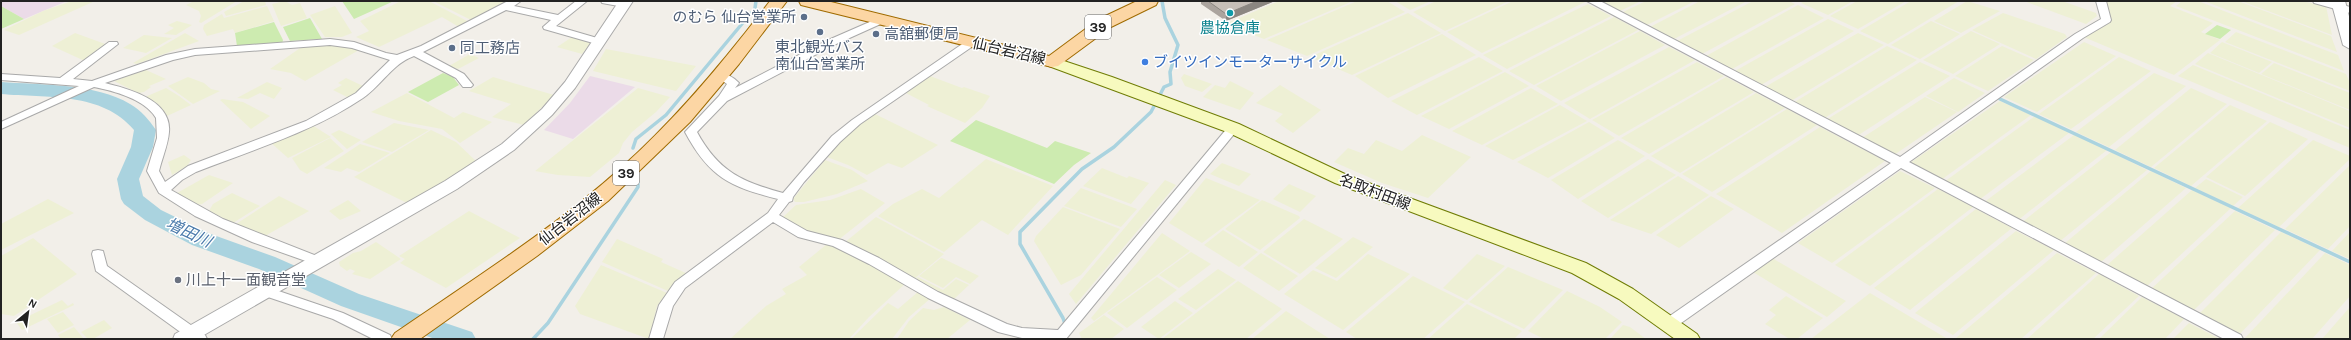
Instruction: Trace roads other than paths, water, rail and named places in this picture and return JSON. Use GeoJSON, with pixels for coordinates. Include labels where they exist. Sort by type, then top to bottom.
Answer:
{"type":"FeatureCollection","features":[{"type":"Feature","properties":{"kind":"main road","name":"仙台岩沼線"},"geometry":{"type":"LineString","coordinates":[[403,339],[572,220],[596,199],[654,146],[719,76],[779,1]]}},
{"type":"Feature","properties":{"kind":"main road","name":"仙台岩沼線"},"geometry":{"type":"LineString","coordinates":[[807,1],[1052,62],[1105,23],[1150,1]]}},
{"type":"Feature","properties":{"kind":"main road","name":"名取村田線"},"geometry":{"type":"LineString","coordinates":[[1052,62],[1233,128],[1341,179],[1579,268],[1603,280],[1690,339]]}},
{"type":"Feature","properties":{"kind":"street"},"geometry":{"type":"LineString","coordinates":[[163,190],[178,177],[192,170],[310,123],[360,95],[398,58],[415,52],[516,1]]}},
{"type":"Feature","properties":{"kind":"street"},"geometry":{"type":"LineString","coordinates":[[582,1],[548,27],[600,42]]}},
{"type":"Feature","properties":{"kind":"street"},"geometry":{"type":"LineString","coordinates":[[98,254],[101,268],[191,337],[314,262],[452,185],[508,147],[547,112],[570,85],[600,42],[625,2],[606,1]]}},
{"type":"Feature","properties":{"kind":"street"},"geometry":{"type":"LineString","coordinates":[[1592,1],[2236,339]]}},
{"type":"Feature","properties":{"kind":"street"},"geometry":{"type":"LineString","coordinates":[[1669,324],[1899,162],[1993,98],[2079,36],[2106,20],[2101,1]]}},
{"type":"Feature","properties":{"kind":"street"},"geometry":{"type":"LineString","coordinates":[[2318,1],[2343,5],[2350,45]]}},
{"type":"Feature","properties":{"kind":"street"},"geometry":{"type":"LineString","coordinates":[[504,8],[560,18]]}},
{"type":"Feature","properties":{"kind":"street"},"geometry":{"type":"LineString","coordinates":[[723,99],[830,43],[881,20]]}},
{"type":"Feature","properties":{"kind":"street"},"geometry":{"type":"LineString","coordinates":[[1,126],[90,85],[170,57],[195,52],[342,42],[354,44],[384,56],[398,58]]}},
{"type":"Feature","properties":{"kind":"street"},"geometry":{"type":"LineString","coordinates":[[656,339],[666,304],[680,285],[772,216],[788,198],[800,179],[831,145],[856,122],[972,42]]}},
{"type":"Feature","properties":{"kind":"street"},"geometry":{"type":"LineString","coordinates":[[61,82],[88,64],[113,44]]}},
{"type":"Feature","properties":{"kind":"street"},"geometry":{"type":"LineString","coordinates":[[415,52],[460,76],[467,85]]}},
{"type":"Feature","properties":{"kind":"street"},"geometry":{"type":"LineString","coordinates":[[719,76],[733,83],[723,99],[691,132],[700,152],[719,173],[752,189],[788,198]]}},
{"type":"Feature","properties":{"kind":"street"},"geometry":{"type":"LineString","coordinates":[[1,77],[90,85],[142,100],[160,113],[164,125],[163,138],[153,171],[163,190],[192,210],[239,233],[314,262]]}},
{"type":"Feature","properties":{"kind":"street"},"geometry":{"type":"LineString","coordinates":[[772,216],[803,234],[837,243],[874,261],[933,295],[1003,328],[1022,333],[1063,333],[1233,128]]}},
{"type":"Feature","properties":{"kind":"street"},"geometry":{"type":"LineString","coordinates":[[268,289],[338,316],[385,339]]}},
{"type":"Feature","properties":{"kind":"waterway"},"geometry":{"type":"LineString","coordinates":[[755,8],[756,1]]}},
{"type":"Feature","properties":{"kind":"waterway"},"geometry":{"type":"LineString","coordinates":[[1066,327],[1063,318],[1020,244],[1020,232],[1082,169],[1114,147],[1151,112],[1164,87],[1171,84],[1170,72],[1178,45],[1165,18],[1162,1]]}},
{"type":"Feature","properties":{"kind":"waterway"},"geometry":{"type":"LineString","coordinates":[[633,148],[636,139],[666,115],[751,13]]}},
{"type":"Feature","properties":{"kind":"waterway","name":"増田川"},"geometry":{"type":"LineString","coordinates":[[1,88],[89,97],[104,100],[121,107],[145,130],[142,147],[128,179],[132,199],[153,215],[200,239],[267,263],[350,300],[463,339]]}},
{"type":"Feature","properties":{"kind":"waterway"},"geometry":{"type":"LineString","coordinates":[[2000,99],[2350,262]]}},
{"type":"Feature","properties":{"kind":"waterway"},"geometry":{"type":"LineString","coordinates":[[533,339],[548,323],[638,187],[638,183]]}},
{"type":"Feature","properties":{"kind":"place","name":"農協倉庫"},"geometry":{"type":"Point","coordinates":[1230,13]}},
{"type":"Feature","properties":{"kind":"place","name":"のむら 仙台営業所"},"geometry":{"type":"Point","coordinates":[804,17]}},
{"type":"Feature","properties":{"kind":"place","name":"東北観光バス 南仙台営業所"},"geometry":{"type":"Point","coordinates":[820,32]}},
{"type":"Feature","properties":{"kind":"place","name":"高舘郵便局"},"geometry":{"type":"Point","coordinates":[876,34]}},
{"type":"Feature","properties":{"kind":"place","name":"同工務店"},"geometry":{"type":"Point","coordinates":[452,48]}},
{"type":"Feature","properties":{"kind":"place","name":"ブイツインモーターサイクル"},"geometry":{"type":"Point","coordinates":[1145,62]}},
{"type":"Feature","properties":{"kind":"place","name":"川上十一面観音堂"},"geometry":{"type":"Point","coordinates":[178,280]}}]}
